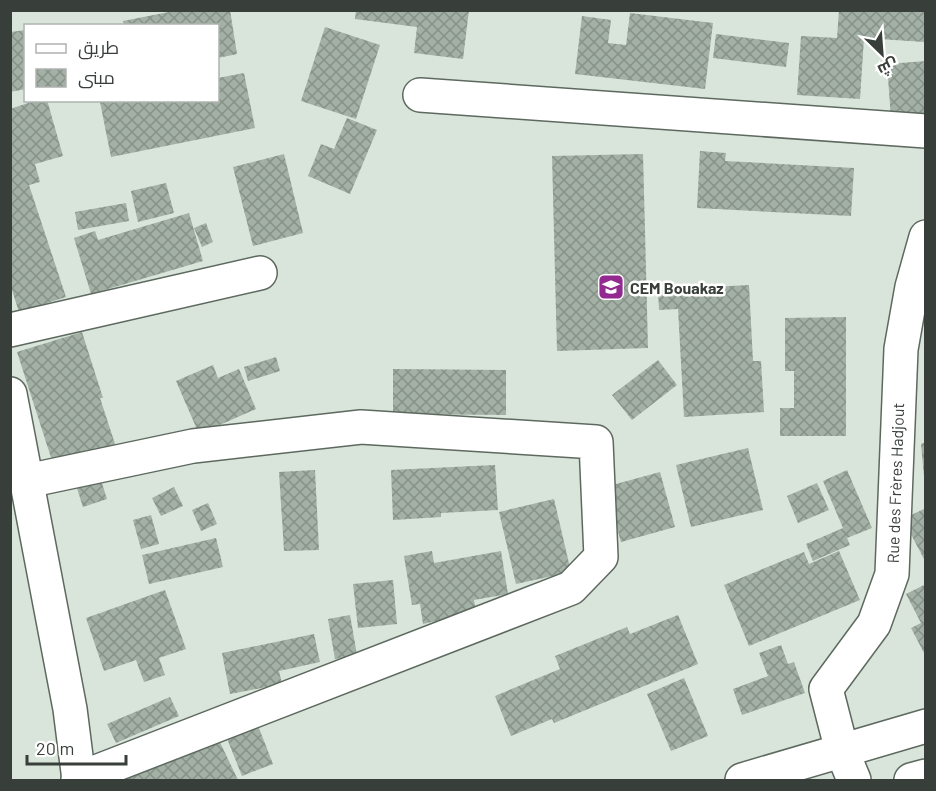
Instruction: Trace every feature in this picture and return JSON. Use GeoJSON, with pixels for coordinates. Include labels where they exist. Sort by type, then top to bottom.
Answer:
{"type":"FeatureCollection","features":[{"type":"Feature","properties":{"kind":"street"},"geometry":{"type":"LineString","coordinates":[[420,95],[926,131]]}},
{"type":"Feature","properties":{"kind":"street","name":"Rue des Frères Hadjout"},"geometry":{"type":"LineString","coordinates":[[854,780],[842,751],[826,688],[874,624],[892,574],[901,349],[912,287],[926,237]]}},
{"type":"Feature","properties":{"kind":"street"},"geometry":{"type":"LineString","coordinates":[[10,330],[260,273]]}},
{"type":"Feature","properties":{"kind":"street"},"geometry":{"type":"LineString","coordinates":[[10,394],[70,709],[79,780],[571,588],[601,557],[596,442],[361,427],[193,446],[27,481]]}},
{"type":"Feature","properties":{"kind":"street"},"geometry":{"type":"LineString","coordinates":[[742,780],[926,726]]}},
{"type":"Feature","properties":{"kind":"street"},"geometry":{"type":"LineString","coordinates":[[911,780],[926,776]]}},
{"type":"Feature","properties":{"kind":"building"},"geometry":{"type":"Polygon","coordinates":[[[179,10],[230,10],[237,54],[219,58],[219,24],[124,24],[123,21],[179,10]]]}},
{"type":"Feature","properties":{"kind":"building"},"geometry":{"type":"Polygon","coordinates":[[[356,10],[469,10],[463,59],[414,53],[417,27],[355,19],[356,10]]]}},
{"type":"Feature","properties":{"kind":"building"},"geometry":{"type":"Polygon","coordinates":[[[839,10],[926,10],[924,42],[864,38],[860,99],[797,95],[801,36],[837,38],[839,10]]]}},
{"type":"Feature","properties":{"kind":"building"},"geometry":{"type":"Polygon","coordinates":[[[630,13],[713,23],[705,89],[575,74],[582,16],[611,20],[608,43],[626,45],[630,13]]]}},
{"type":"Feature","properties":{"kind":"building"},"geometry":{"type":"Polygon","coordinates":[[[325,27],[380,45],[356,119],[301,101],[325,27]]]}},
{"type":"Feature","properties":{"kind":"building"},"geometry":{"type":"Polygon","coordinates":[[[24,30],[24,89],[10,92],[10,32],[24,30]]]}},
{"type":"Feature","properties":{"kind":"building"},"geometry":{"type":"Polygon","coordinates":[[[716,34],[789,43],[786,67],[713,58],[716,34]]]}},
{"type":"Feature","properties":{"kind":"building"},"geometry":{"type":"Polygon","coordinates":[[[926,61],[926,116],[891,119],[887,64],[926,61]]]}},
{"type":"Feature","properties":{"kind":"building"},"geometry":{"type":"Polygon","coordinates":[[[244,73],[255,128],[111,157],[100,102],[219,102],[219,78],[244,73]]]}},
{"type":"Feature","properties":{"kind":"building"},"geometry":{"type":"Polygon","coordinates":[[[31,102],[48,102],[63,156],[35,164],[40,182],[29,185],[66,297],[19,312],[10,284],[10,109],[31,102]]]}},
{"type":"Feature","properties":{"kind":"building"},"geometry":{"type":"Polygon","coordinates":[[[347,118],[377,130],[350,194],[308,176],[321,144],[334,149],[347,118]]]}},
{"type":"Feature","properties":{"kind":"building"},"geometry":{"type":"Polygon","coordinates":[[[700,151],[726,153],[725,161],[854,168],[851,216],[697,208],[700,151]]]}},
{"type":"Feature","properties":{"kind":"building"},"geometry":{"type":"Polygon","coordinates":[[[284,154],[303,233],[253,246],[233,167],[284,154]]]}},
{"type":"Feature","properties":{"kind":"building"},"geometry":{"type":"Polygon","coordinates":[[[643,154],[648,348],[557,351],[552,156],[643,154]]]}},
{"type":"Feature","properties":{"kind":"building"},"geometry":{"type":"Polygon","coordinates":[[[166,183],[174,213],[138,222],[131,191],[166,183]]]}},
{"type":"Feature","properties":{"kind":"building"},"geometry":{"type":"Polygon","coordinates":[[[126,203],[129,221],[78,230],[75,212],[126,203]]]}},
{"type":"Feature","properties":{"kind":"building"},"geometry":{"type":"Polygon","coordinates":[[[189,213],[203,261],[91,294],[74,238],[95,231],[98,240],[189,213]]]}},
{"type":"Feature","properties":{"kind":"building"},"geometry":{"type":"Polygon","coordinates":[[[206,223],[213,242],[202,247],[194,228],[206,223]]]}},
{"type":"Feature","properties":{"kind":"building"},"geometry":{"type":"Polygon","coordinates":[[[749,285],[753,361],[761,361],[764,412],[684,417],[678,309],[659,310],[658,290],[749,285]]]}},
{"type":"Feature","properties":{"kind":"building"},"geometry":{"type":"Polygon","coordinates":[[[846,317],[846,436],[780,436],[780,408],[794,408],[794,371],[785,371],[785,318],[846,317]]]}},
{"type":"Feature","properties":{"kind":"building"},"geometry":{"type":"Polygon","coordinates":[[[82,332],[117,450],[55,470],[17,352],[82,332]]]}},
{"type":"Feature","properties":{"kind":"building"},"geometry":{"type":"Polygon","coordinates":[[[276,357],[280,371],[248,381],[244,367],[276,357]]]}},
{"type":"Feature","properties":{"kind":"building"},"geometry":{"type":"Polygon","coordinates":[[[658,360],[677,385],[632,420],[612,395],[658,360]]]}},
{"type":"Feature","properties":{"kind":"building"},"geometry":{"type":"Polygon","coordinates":[[[213,365],[218,378],[239,369],[256,409],[199,434],[176,381],[213,365]]]}},
{"type":"Feature","properties":{"kind":"building"},"geometry":{"type":"Polygon","coordinates":[[[393,369],[506,370],[506,415],[393,414],[393,369]]]}},
{"type":"Feature","properties":{"kind":"building"},"geometry":{"type":"Polygon","coordinates":[[[926,442],[926,477],[924,477],[921,444],[926,442]]]}},
{"type":"Feature","properties":{"kind":"building"},"geometry":{"type":"Polygon","coordinates":[[[748,448],[763,510],[691,527],[676,465],[748,448]]]}},
{"type":"Feature","properties":{"kind":"building"},"geometry":{"type":"Polygon","coordinates":[[[495,465],[498,510],[441,513],[441,517],[393,520],[391,470],[495,465]]]}},
{"type":"Feature","properties":{"kind":"building"},"geometry":{"type":"Polygon","coordinates":[[[315,470],[319,550],[284,551],[279,472],[315,470]]]}},
{"type":"Feature","properties":{"kind":"building"},"geometry":{"type":"Polygon","coordinates":[[[847,470],[872,528],[847,538],[850,545],[813,561],[806,544],[843,528],[823,481],[847,470]]]}},
{"type":"Feature","properties":{"kind":"building"},"geometry":{"type":"Polygon","coordinates":[[[98,471],[107,499],[83,507],[74,479],[98,471]]]}},
{"type":"Feature","properties":{"kind":"building"},"geometry":{"type":"Polygon","coordinates":[[[660,472],[675,527],[621,542],[605,487],[660,472]]]}},
{"type":"Feature","properties":{"kind":"building"},"geometry":{"type":"Polygon","coordinates":[[[817,483],[829,510],[798,523],[787,496],[817,483]]]}},
{"type":"Feature","properties":{"kind":"building"},"geometry":{"type":"Polygon","coordinates":[[[174,487],[183,506],[161,516],[152,498],[174,487]]]}},
{"type":"Feature","properties":{"kind":"building"},"geometry":{"type":"Polygon","coordinates":[[[554,499],[571,572],[516,584],[499,512],[554,499]]]}},
{"type":"Feature","properties":{"kind":"building"},"geometry":{"type":"Polygon","coordinates":[[[208,503],[217,524],[201,531],[192,510],[208,503]]]}},
{"type":"Feature","properties":{"kind":"building"},"geometry":{"type":"Polygon","coordinates":[[[926,508],[926,563],[903,519],[926,508]]]}},
{"type":"Feature","properties":{"kind":"building"},"geometry":{"type":"Polygon","coordinates":[[[151,515],[159,544],[141,549],[133,520],[151,515]]]}},
{"type":"Feature","properties":{"kind":"building"},"geometry":{"type":"Polygon","coordinates":[[[216,538],[223,567],[149,584],[142,555],[216,538]]]}},
{"type":"Feature","properties":{"kind":"building"},"geometry":{"type":"Polygon","coordinates":[[[432,551],[434,563],[501,551],[508,594],[474,600],[476,612],[423,624],[420,604],[412,605],[404,556],[432,551]]]}},
{"type":"Feature","properties":{"kind":"building"},"geometry":{"type":"Polygon","coordinates":[[[839,551],[860,600],[749,646],[724,585],[804,552],[809,564],[839,551]]]}},
{"type":"Feature","properties":{"kind":"building"},"geometry":{"type":"Polygon","coordinates":[[[393,580],[397,624],[358,628],[353,584],[393,580]]]}},
{"type":"Feature","properties":{"kind":"building"},"geometry":{"type":"Polygon","coordinates":[[[926,584],[926,652],[924,653],[911,628],[921,623],[906,594],[926,584]]]}},
{"type":"Feature","properties":{"kind":"building"},"geometry":{"type":"Polygon","coordinates":[[[165,590],[186,649],[159,658],[165,675],[144,682],[136,660],[104,671],[86,618],[165,590]]]}},
{"type":"Feature","properties":{"kind":"building"},"geometry":{"type":"Polygon","coordinates":[[[350,615],[357,655],[335,659],[328,619],[350,615]]]}},
{"type":"Feature","properties":{"kind":"building"},"geometry":{"type":"Polygon","coordinates":[[[678,615],[698,664],[554,723],[552,719],[511,736],[495,696],[560,669],[555,656],[627,627],[630,634],[678,615]]]}},
{"type":"Feature","properties":{"kind":"building"},"geometry":{"type":"Polygon","coordinates":[[[314,634],[320,662],[279,671],[282,684],[230,694],[222,653],[314,634]]]}},
{"type":"Feature","properties":{"kind":"building"},"geometry":{"type":"Polygon","coordinates":[[[781,645],[788,664],[794,662],[805,693],[742,715],[733,689],[768,676],[759,653],[781,645]]]}},
{"type":"Feature","properties":{"kind":"building"},"geometry":{"type":"Polygon","coordinates":[[[684,678],[708,736],[671,751],[647,694],[684,678]]]}},
{"type":"Feature","properties":{"kind":"building"},"geometry":{"type":"Polygon","coordinates":[[[170,697],[179,716],[116,743],[107,724],[170,697]]]}},
{"type":"Feature","properties":{"kind":"building"},"geometry":{"type":"Polygon","coordinates":[[[257,723],[273,764],[242,776],[226,736],[257,723]]]}},
{"type":"Feature","properties":{"kind":"building"},"geometry":{"type":"Polygon","coordinates":[[[216,734],[238,780],[119,780],[216,734]]]}},
{"type":"Feature","properties":{"kind":"place","name":"CEM Bouakaz"},"geometry":{"type":"Point","coordinates":[611,287]}}]}
